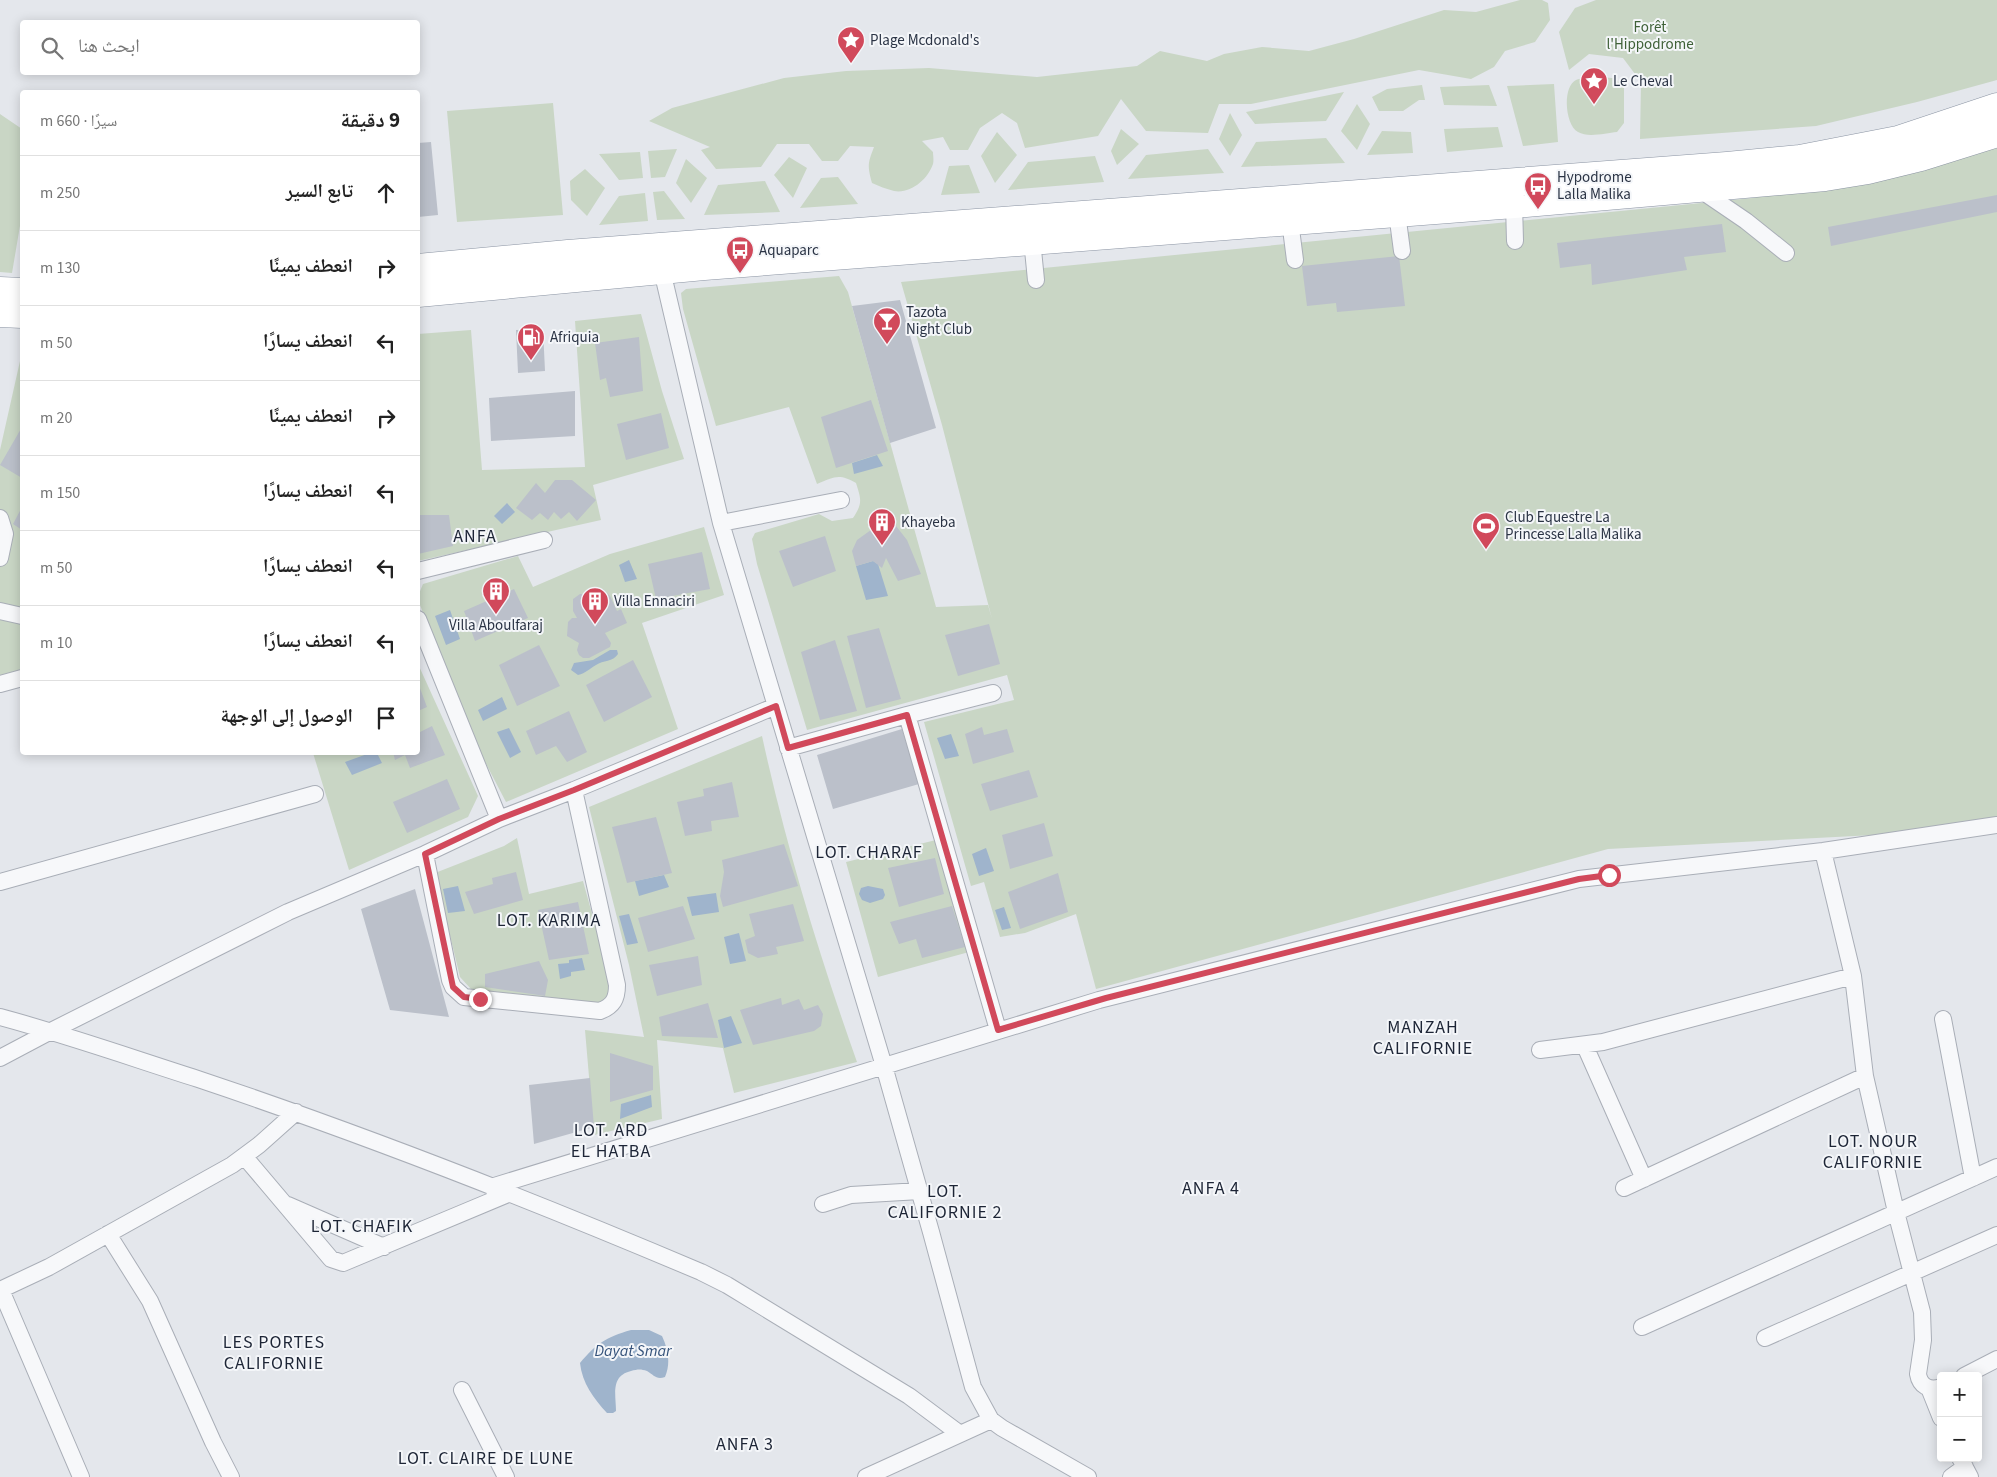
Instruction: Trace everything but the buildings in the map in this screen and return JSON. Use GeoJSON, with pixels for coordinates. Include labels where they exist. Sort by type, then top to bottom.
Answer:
{"type":"FeatureCollection","features":[{"type":"Feature","properties":{"kind":"highway"},"geometry":{"type":"LineString","coordinates":[[980,234],[1032,240],[1699,189],[1728,176],[1800,159],[1898,140],[1997,107]]}},
{"type":"Feature","properties":{"kind":"highway"},"geometry":{"type":"LineString","coordinates":[[420,292],[468,276],[659,259],[1728,176],[1825,177],[1921,158],[1997,132]]}},
{"type":"Feature","properties":{"kind":"highway"},"geometry":{"type":"LineString","coordinates":[[420,268],[468,276]]}},
{"type":"Feature","properties":{"kind":"highway"},"geometry":{"type":"LineString","coordinates":[[0,291],[20,292]]}},
{"type":"Feature","properties":{"kind":"highway"},"geometry":{"type":"LineString","coordinates":[[0,313],[20,314]]}},
{"type":"Feature","properties":{"kind":"street"},"geometry":{"type":"LineString","coordinates":[[1699,189],[1746,221],[1786,253]]}},
{"type":"Feature","properties":{"kind":"street"},"geometry":{"type":"LineString","coordinates":[[1514,204],[1515,241]]}},
{"type":"Feature","properties":{"kind":"street"},"geometry":{"type":"LineString","coordinates":[[1397,213],[1402,251]]}},
{"type":"Feature","properties":{"kind":"street"},"geometry":{"type":"LineString","coordinates":[[1290,221],[1295,260]]}},
{"type":"Feature","properties":{"kind":"street"},"geometry":{"type":"LineString","coordinates":[[1032,240],[1036,280]]}},
{"type":"Feature","properties":{"kind":"street"},"geometry":{"type":"LineString","coordinates":[[659,259],[721,524],[884,1066],[973,1387],[991,1420],[1088,1477]]}},
{"type":"Feature","properties":{"kind":"street"},"geometry":{"type":"LineString","coordinates":[[721,524],[841,500]]}},
{"type":"Feature","properties":{"kind":"street"},"geometry":{"type":"LineString","coordinates":[[0,518],[4,534],[0,558]]}},
{"type":"Feature","properties":{"kind":"street"},"geometry":{"type":"LineString","coordinates":[[420,571],[544,540]]}},
{"type":"Feature","properties":{"kind":"street"},"geometry":{"type":"LineString","coordinates":[[0,612],[20,616]]}},
{"type":"Feature","properties":{"kind":"street"},"geometry":{"type":"LineString","coordinates":[[420,624],[499,819]]}},
{"type":"Feature","properties":{"kind":"street"},"geometry":{"type":"LineString","coordinates":[[0,684],[20,679]]}},
{"type":"Feature","properties":{"kind":"street"},"geometry":{"type":"LineString","coordinates":[[788,748],[907,715],[994,694]]}},
{"type":"Feature","properties":{"kind":"street"},"geometry":{"type":"LineString","coordinates":[[0,1058],[288,912],[425,854],[499,819],[776,706]]}},
{"type":"Feature","properties":{"kind":"street"},"geometry":{"type":"LineString","coordinates":[[907,715],[998,1030]]}},
{"type":"Feature","properties":{"kind":"street"},"geometry":{"type":"LineString","coordinates":[[425,854],[450,980],[458,993],[464,997],[600,1011],[608,1008],[617,994],[617,985],[574,790]]}},
{"type":"Feature","properties":{"kind":"street"},"geometry":{"type":"LineString","coordinates":[[0,882],[315,794]]}},
{"type":"Feature","properties":{"kind":"street"},"geometry":{"type":"LineString","coordinates":[[491,1187],[1106,998],[1579,879],[1823,851],[1997,826]]}},
{"type":"Feature","properties":{"kind":"street"},"geometry":{"type":"LineString","coordinates":[[1823,851],[1853,976],[1865,1076],[1896,1212],[1922,1312],[1923,1340],[1918,1374],[1921,1382],[1935,1388],[1941,1417]]}},
{"type":"Feature","properties":{"kind":"street"},"geometry":{"type":"LineString","coordinates":[[1540,1050],[1585,1046],[1612,1040],[1639,1031],[1853,976]]}},
{"type":"Feature","properties":{"kind":"street"},"geometry":{"type":"LineString","coordinates":[[0,1017],[51,1031],[296,1112],[491,1187],[693,1268],[727,1285],[909,1396],[960,1434]]}},
{"type":"Feature","properties":{"kind":"street"},"geometry":{"type":"LineString","coordinates":[[1943,1019],[1973,1178]]}},
{"type":"Feature","properties":{"kind":"street"},"geometry":{"type":"LineString","coordinates":[[1585,1046],[1644,1179]]}},
{"type":"Feature","properties":{"kind":"street"},"geometry":{"type":"LineString","coordinates":[[1624,1188],[1865,1076]]}},
{"type":"Feature","properties":{"kind":"street"},"geometry":{"type":"LineString","coordinates":[[81,1477],[1,1290],[49,1267],[244,1156],[260,1145],[296,1112]]}},
{"type":"Feature","properties":{"kind":"street"},"geometry":{"type":"LineString","coordinates":[[244,1156],[331,1259],[336,1262],[351,1261],[508,1194]]}},
{"type":"Feature","properties":{"kind":"street"},"geometry":{"type":"LineString","coordinates":[[1642,1327],[1997,1167]]}},
{"type":"Feature","properties":{"kind":"street"},"geometry":{"type":"LineString","coordinates":[[823,1204],[851,1195],[920,1191]]}},
{"type":"Feature","properties":{"kind":"street"},"geometry":{"type":"LineString","coordinates":[[284,1204],[384,1247]]}},
{"type":"Feature","properties":{"kind":"street"},"geometry":{"type":"LineString","coordinates":[[108,1234],[150,1300],[213,1442],[231,1477]]}},
{"type":"Feature","properties":{"kind":"street"},"geometry":{"type":"LineString","coordinates":[[1764,1338],[1997,1234]]}},
{"type":"Feature","properties":{"kind":"street"},"geometry":{"type":"LineString","coordinates":[[1972,1372],[1997,1359]]}},
{"type":"Feature","properties":{"kind":"street"},"geometry":{"type":"LineString","coordinates":[[462,1390],[506,1477]]}},
{"type":"Feature","properties":{"kind":"street"},"geometry":{"type":"LineString","coordinates":[[866,1477],[991,1420]]}},
{"type":"Feature","properties":{"kind":"street"},"geometry":{"type":"LineString","coordinates":[[1951,1477],[1965,1467]]}},
{"type":"Feature","properties":{"kind":"green space"},"geometry":{"type":"Polygon","coordinates":[[[1520,0],[1542,0],[1548,3],[1550,20],[1535,42],[1505,51],[1494,67],[1471,79],[1419,70],[1251,104],[1219,104],[1208,133],[1146,131],[1121,99],[1098,136],[1025,148],[1017,123],[1002,113],[980,128],[968,150],[950,150],[943,137],[922,141],[933,152],[931,170],[918,184],[907,190],[900,191],[894,191],[872,183],[869,164],[874,147],[850,146],[838,161],[822,161],[809,144],[777,144],[761,167],[716,169],[701,150],[710,147],[649,121],[672,108],[784,78],[846,71],[929,68],[1037,77],[1137,66],[1160,51],[1207,61],[1224,54],[1262,47],[1309,51],[1354,39],[1444,10],[1476,12],[1520,0]]]}},
{"type":"Feature","properties":{"kind":"green space","name":"Forêt l'Hippodrome"},"geometry":{"type":"Polygon","coordinates":[[[1596,0],[1997,0],[1997,80],[1917,102],[1816,126],[1640,139],[1641,82],[1623,58],[1589,54],[1569,70],[1559,32],[1575,8],[1596,0]]]}},
{"type":"Feature","properties":{"kind":"green space"},"geometry":{"type":"Polygon","coordinates":[[[1584,78],[1615,78],[1624,88],[1624,123],[1617,132],[1592,135],[1578,132],[1570,122],[1567,106],[1567,98],[1572,84],[1576,80],[1584,78]]]}},
{"type":"Feature","properties":{"kind":"green space"},"geometry":{"type":"Polygon","coordinates":[[[1554,84],[1558,142],[1523,146],[1507,86],[1554,84]]]}},
{"type":"Feature","properties":{"kind":"green space"},"geometry":{"type":"Polygon","coordinates":[[[1422,85],[1425,100],[1419,100],[1403,111],[1379,111],[1372,97],[1387,89],[1422,85]]]}},
{"type":"Feature","properties":{"kind":"green space"},"geometry":{"type":"Polygon","coordinates":[[[1489,85],[1497,106],[1444,105],[1440,87],[1489,85]]]}},
{"type":"Feature","properties":{"kind":"green space"},"geometry":{"type":"Polygon","coordinates":[[[1344,92],[1326,121],[1255,124],[1246,112],[1344,92]]]}},
{"type":"Feature","properties":{"kind":"green space"},"geometry":{"type":"Polygon","coordinates":[[[553,103],[563,215],[457,222],[447,111],[553,103]]]}},
{"type":"Feature","properties":{"kind":"green space"},"geometry":{"type":"Polygon","coordinates":[[[1357,104],[1370,124],[1357,150],[1341,131],[1357,104]]]}},
{"type":"Feature","properties":{"kind":"green space"},"geometry":{"type":"Polygon","coordinates":[[[1230,113],[1242,135],[1230,156],[1219,139],[1230,113]]]}},
{"type":"Feature","properties":{"kind":"green space"},"geometry":{"type":"Polygon","coordinates":[[[0,114],[20,128],[20,226],[12,273],[0,272],[0,114]]]}},
{"type":"Feature","properties":{"kind":"green space"},"geometry":{"type":"Polygon","coordinates":[[[1498,127],[1503,147],[1447,152],[1444,129],[1498,127]]]}},
{"type":"Feature","properties":{"kind":"green space"},"geometry":{"type":"Polygon","coordinates":[[[1121,129],[1139,144],[1117,165],[1111,151],[1121,129]]]}},
{"type":"Feature","properties":{"kind":"green space"},"geometry":{"type":"Polygon","coordinates":[[[1382,131],[1411,132],[1413,153],[1367,155],[1382,131]]]}},
{"type":"Feature","properties":{"kind":"green space"},"geometry":{"type":"Polygon","coordinates":[[[997,132],[1017,155],[995,183],[981,156],[997,132]]]}},
{"type":"Feature","properties":{"kind":"green space"},"geometry":{"type":"Polygon","coordinates":[[[1326,138],[1345,163],[1241,167],[1256,142],[1326,138]]]}},
{"type":"Feature","properties":{"kind":"green space","name":"Club Equestre La Princesse Lalla Malika"},"geometry":{"type":"Polygon","coordinates":[[[1997,148],[1997,820],[1912,833],[1608,849],[1096,989],[1076,914],[1025,933],[1000,937],[984,882],[971,886],[924,722],[1014,700],[1007,675],[807,730],[757,564],[752,539],[755,533],[819,514],[832,521],[853,518],[860,505],[859,493],[856,483],[841,477],[832,478],[817,484],[789,407],[716,426],[683,309],[681,293],[686,289],[839,276],[848,292],[936,607],[988,605],[992,619],[942,425],[901,282],[1752,198],[1997,148]]]}},
{"type":"Feature","properties":{"kind":"green space"},"geometry":{"type":"Polygon","coordinates":[[[677,149],[665,177],[651,178],[648,151],[677,149]]]}},
{"type":"Feature","properties":{"kind":"green space"},"geometry":{"type":"Polygon","coordinates":[[[1208,149],[1224,173],[1128,179],[1146,155],[1208,149]]]}},
{"type":"Feature","properties":{"kind":"green space"},"geometry":{"type":"Polygon","coordinates":[[[640,152],[643,178],[619,180],[599,154],[640,152]]]}},
{"type":"Feature","properties":{"kind":"green space"},"geometry":{"type":"Polygon","coordinates":[[[1095,156],[1104,182],[1008,190],[1028,162],[1095,156]]]}},
{"type":"Feature","properties":{"kind":"green space"},"geometry":{"type":"Polygon","coordinates":[[[789,157],[807,168],[793,198],[774,175],[789,157]]]}},
{"type":"Feature","properties":{"kind":"green space"},"geometry":{"type":"Polygon","coordinates":[[[686,159],[707,178],[691,203],[676,183],[686,159]]]}},
{"type":"Feature","properties":{"kind":"green space"},"geometry":{"type":"Polygon","coordinates":[[[969,165],[980,193],[941,195],[949,166],[969,165]]]}},
{"type":"Feature","properties":{"kind":"green space"},"geometry":{"type":"Polygon","coordinates":[[[585,169],[605,188],[587,216],[571,200],[570,181],[585,169]]]}},
{"type":"Feature","properties":{"kind":"green space"},"geometry":{"type":"Polygon","coordinates":[[[838,177],[858,204],[800,208],[821,178],[838,177]]]}},
{"type":"Feature","properties":{"kind":"green space"},"geometry":{"type":"Polygon","coordinates":[[[765,181],[780,212],[704,215],[718,185],[765,181]]]}},
{"type":"Feature","properties":{"kind":"green space"},"geometry":{"type":"Polygon","coordinates":[[[664,191],[685,219],[657,220],[653,192],[664,191]]]}},
{"type":"Feature","properties":{"kind":"green space"},"geometry":{"type":"Polygon","coordinates":[[[645,193],[648,221],[599,225],[619,196],[645,193]]]}},
{"type":"Feature","properties":{"kind":"green space"},"geometry":{"type":"Polygon","coordinates":[[[641,314],[662,391],[684,459],[593,485],[601,520],[420,561],[420,334],[471,330],[482,470],[585,467],[575,321],[641,314]]]}},
{"type":"Feature","properties":{"kind":"green space"},"geometry":{"type":"Polygon","coordinates":[[[20,361],[20,674],[0,679],[0,450],[20,361]]]}},
{"type":"Feature","properties":{"kind":"green space"},"geometry":{"type":"Polygon","coordinates":[[[704,527],[724,595],[642,623],[678,729],[506,802],[472,737],[420,605],[420,591],[423,584],[518,556],[533,587],[610,554],[704,527]]]}},
{"type":"Feature","properties":{"kind":"green space"},"geometry":{"type":"Polygon","coordinates":[[[420,668],[478,796],[468,817],[349,870],[314,755],[420,755],[420,668]]]}},
{"type":"Feature","properties":{"kind":"green space"},"geometry":{"type":"Polygon","coordinates":[[[762,736],[804,900],[857,1062],[734,1093],[723,1048],[657,1040],[662,1119],[594,1135],[585,1030],[644,1037],[629,965],[589,807],[762,736]]]}},
{"type":"Feature","properties":{"kind":"green space"},"geometry":{"type":"Polygon","coordinates":[[[517,838],[529,894],[583,881],[612,986],[610,998],[603,1004],[482,992],[471,989],[460,977],[435,873],[504,846],[517,838]]]}},
{"type":"Feature","properties":{"kind":"green space"},"geometry":{"type":"Polygon","coordinates":[[[936,840],[969,952],[878,977],[846,862],[936,840]]]}},
{"type":"Feature","properties":{"kind":"water"},"geometry":{"type":"Polygon","coordinates":[[[877,455],[883,466],[854,474],[852,463],[877,455]]]}},
{"type":"Feature","properties":{"kind":"water"},"geometry":{"type":"Polygon","coordinates":[[[507,503],[515,512],[502,524],[494,516],[507,503]]]}},
{"type":"Feature","properties":{"kind":"water"},"geometry":{"type":"Polygon","coordinates":[[[629,560],[637,579],[625,582],[619,565],[629,560]]]}},
{"type":"Feature","properties":{"kind":"water"},"geometry":{"type":"Polygon","coordinates":[[[873,561],[878,564],[888,596],[866,600],[856,566],[873,561]]]}},
{"type":"Feature","properties":{"kind":"water"},"geometry":{"type":"Polygon","coordinates":[[[450,610],[460,639],[446,645],[435,616],[450,610]]]}},
{"type":"Feature","properties":{"kind":"water"},"geometry":{"type":"Polygon","coordinates":[[[610,650],[617,650],[618,654],[616,657],[599,663],[578,675],[571,670],[574,663],[593,660],[610,650]]]}},
{"type":"Feature","properties":{"kind":"water"},"geometry":{"type":"Polygon","coordinates":[[[502,697],[507,709],[483,721],[478,710],[502,697]]]}},
{"type":"Feature","properties":{"kind":"water"},"geometry":{"type":"Polygon","coordinates":[[[509,728],[521,752],[510,758],[497,732],[509,728]]]}},
{"type":"Feature","properties":{"kind":"water"},"geometry":{"type":"Polygon","coordinates":[[[951,734],[959,756],[945,759],[937,738],[951,734]]]}},
{"type":"Feature","properties":{"kind":"water"},"geometry":{"type":"Polygon","coordinates":[[[364,755],[378,755],[382,763],[352,775],[345,762],[364,755]]]}},
{"type":"Feature","properties":{"kind":"water"},"geometry":{"type":"Polygon","coordinates":[[[986,848],[994,871],[979,876],[972,854],[986,848]]]}},
{"type":"Feature","properties":{"kind":"water"},"geometry":{"type":"Polygon","coordinates":[[[664,875],[669,887],[639,896],[635,881],[664,875]]]}},
{"type":"Feature","properties":{"kind":"water"},"geometry":{"type":"Polygon","coordinates":[[[458,886],[465,911],[448,913],[443,889],[458,886]]]}},
{"type":"Feature","properties":{"kind":"water"},"geometry":{"type":"Polygon","coordinates":[[[868,886],[883,889],[885,895],[883,899],[870,903],[862,900],[859,894],[861,888],[868,886]]]}},
{"type":"Feature","properties":{"kind":"water"},"geometry":{"type":"Polygon","coordinates":[[[716,893],[719,912],[692,916],[687,897],[716,893]]]}},
{"type":"Feature","properties":{"kind":"water"},"geometry":{"type":"Polygon","coordinates":[[[1004,907],[1011,928],[1002,930],[995,910],[1004,907]]]}},
{"type":"Feature","properties":{"kind":"water"},"geometry":{"type":"Polygon","coordinates":[[[629,914],[638,943],[627,945],[619,916],[629,914]]]}},
{"type":"Feature","properties":{"kind":"water"},"geometry":{"type":"Polygon","coordinates":[[[739,933],[746,961],[730,964],[724,937],[739,933]]]}},
{"type":"Feature","properties":{"kind":"water"},"geometry":{"type":"Polygon","coordinates":[[[582,958],[585,970],[571,972],[571,976],[560,979],[558,964],[569,963],[569,960],[582,958]]]}},
{"type":"Feature","properties":{"kind":"water"},"geometry":{"type":"Polygon","coordinates":[[[731,1016],[742,1043],[724,1048],[718,1020],[731,1016]]]}},
{"type":"Feature","properties":{"kind":"water"},"geometry":{"type":"Polygon","coordinates":[[[651,1095],[652,1107],[620,1119],[621,1104],[651,1095]]]}},
{"type":"Feature","properties":{"kind":"water","name":"Dayat Smar"},"geometry":{"type":"Polygon","coordinates":[[[631,1330],[649,1330],[662,1336],[668,1356],[667,1372],[665,1377],[659,1378],[647,1371],[641,1370],[624,1373],[617,1382],[615,1393],[616,1411],[607,1413],[589,1390],[583,1377],[580,1363],[602,1342],[631,1330]]]}},
{"type":"Feature","properties":{"kind":"place","name":"Plage Mcdonald's"},"geometry":{"type":"Point","coordinates":[851,64]}},
{"type":"Feature","properties":{"kind":"place","name":"Le Cheval"},"geometry":{"type":"Point","coordinates":[1594,105]}},
{"type":"Feature","properties":{"kind":"place","name":"Hypodrome Lalla Malika"},"geometry":{"type":"Point","coordinates":[1538,210]}},
{"type":"Feature","properties":{"kind":"place","name":"Aquaparc"},"geometry":{"type":"Point","coordinates":[740,274]}},
{"type":"Feature","properties":{"kind":"place","name":"Tazota Night Club"},"geometry":{"type":"Point","coordinates":[887,345]}},
{"type":"Feature","properties":{"kind":"place","name":"Afriquia"},"geometry":{"type":"Point","coordinates":[531,361]}},
{"type":"Feature","properties":{"kind":"place","name":"Khayeba"},"geometry":{"type":"Point","coordinates":[882,546]}},
{"type":"Feature","properties":{"kind":"place","name":"Club Equestre La Princesse Lalla Malika"},"geometry":{"type":"Point","coordinates":[1486,550]}},
{"type":"Feature","properties":{"kind":"place","name":"Villa Aboulfaraj"},"geometry":{"type":"Point","coordinates":[496,615]}},
{"type":"Feature","properties":{"kind":"place","name":"Villa Ennaciri"},"geometry":{"type":"Point","coordinates":[595,625]}},
{"type":"Feature","properties":{"kind":"district","name":"ANFA"},"geometry":{"type":"Point","coordinates":[475,536]}},
{"type":"Feature","properties":{"kind":"district","name":"LOT. CHARAF"},"geometry":{"type":"Point","coordinates":[869,852]}},
{"type":"Feature","properties":{"kind":"district","name":"LOT. KARIMA"},"geometry":{"type":"Point","coordinates":[549,920]}},
{"type":"Feature","properties":{"kind":"district","name":"MANZAH CALIFORNIE"},"geometry":{"type":"Point","coordinates":[1423,1037]}},
{"type":"Feature","properties":{"kind":"district","name":"LOT. ARD EL HATBA"},"geometry":{"type":"Point","coordinates":[611,1140]}},
{"type":"Feature","properties":{"kind":"district","name":"LOT. NOUR CALIFORNIE"},"geometry":{"type":"Point","coordinates":[1873,1151]}},
{"type":"Feature","properties":{"kind":"district","name":"ANFA 4"},"geometry":{"type":"Point","coordinates":[1211,1188]}},
{"type":"Feature","properties":{"kind":"district","name":"LOT. CALIFORNIE 2"},"geometry":{"type":"Point","coordinates":[945,1201]}},
{"type":"Feature","properties":{"kind":"district","name":"LOT. CHAFIK"},"geometry":{"type":"Point","coordinates":[362,1226]}},
{"type":"Feature","properties":{"kind":"district","name":"LES PORTES CALIFORNIE"},"geometry":{"type":"Point","coordinates":[274,1352]}},
{"type":"Feature","properties":{"kind":"district","name":"ANFA 3"},"geometry":{"type":"Point","coordinates":[745,1444]}},
{"type":"Feature","properties":{"kind":"district","name":"LOT. CLAIRE DE LUNE"},"geometry":{"type":"Point","coordinates":[486,1458]}},
{"type":"Feature","properties":{"kind":"route"},"geometry":{"type":"LineString","coordinates":[[480,999],[464,997],[453,987],[450,980],[425,854],[499,819],[776,706],[788,748],[907,715],[998,1030],[1106,998],[1579,879],[1609,875]]}}]}
